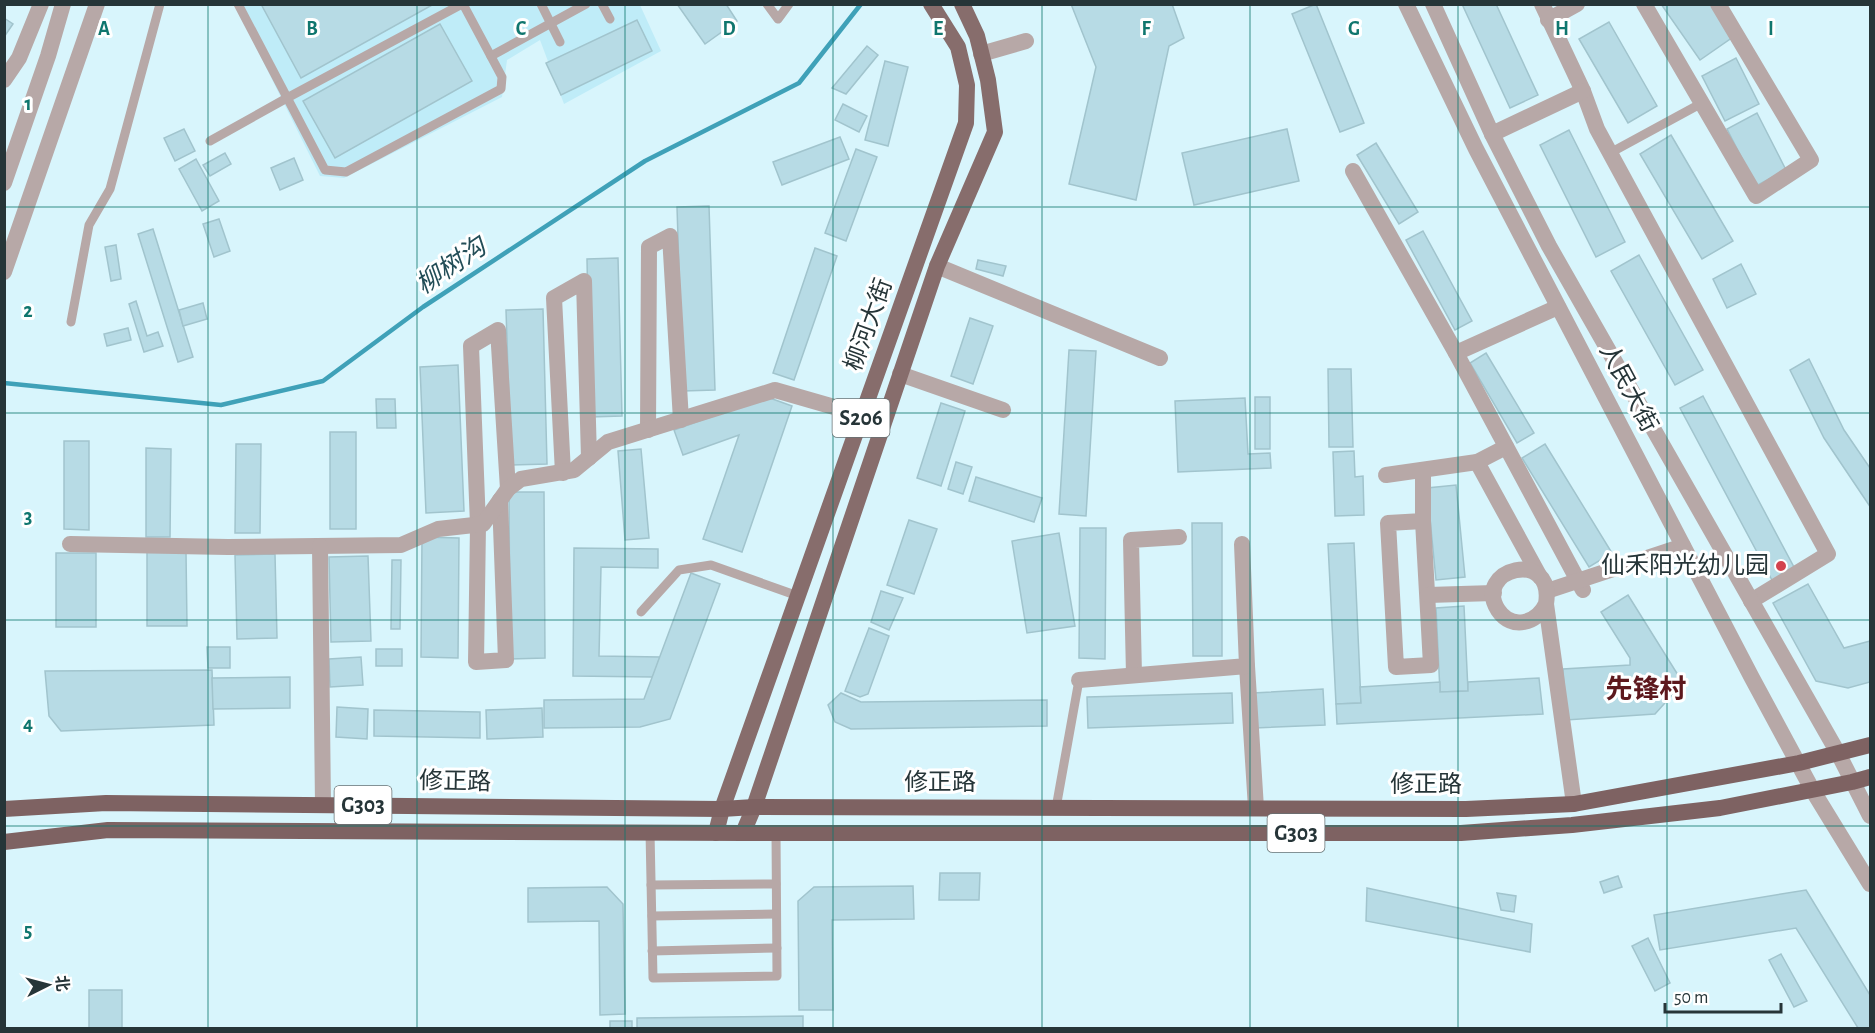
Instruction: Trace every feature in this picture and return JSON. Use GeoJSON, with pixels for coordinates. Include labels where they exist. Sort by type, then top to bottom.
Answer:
{"type":"FeatureCollection","features":[{"type":"Feature","properties":{"kind":"highway","name":"修正路"},"geometry":{"type":"LineString","coordinates":[[4,809],[106,803],[722,809],[754,807],[1466,809],[1574,804],[1799,763],[1870,745]]}},
{"type":"Feature","properties":{"kind":"highway","name":"修正路"},"geometry":{"type":"LineString","coordinates":[[4,842],[108,830],[1461,833],[1572,825],[1720,808],[1870,777]]}},
{"type":"Feature","properties":{"kind":"main road","name":"柳河大街"},"geometry":{"type":"LineString","coordinates":[[716,832],[722,809],[966,123],[967,85],[958,47],[931,4]]}},
{"type":"Feature","properties":{"kind":"main road","name":"柳河大街"},"geometry":{"type":"LineString","coordinates":[[743,833],[754,807],[937,266],[994,132],[988,80],[977,36],[962,4]]}},
{"type":"Feature","properties":{"kind":"street"},"geometry":{"type":"LineString","coordinates":[[4,80],[19,58],[41,4]]}},
{"type":"Feature","properties":{"kind":"street"},"geometry":{"type":"LineString","coordinates":[[4,183],[48,56],[63,4]]}},
{"type":"Feature","properties":{"kind":"street"},"geometry":{"type":"LineString","coordinates":[[4,272],[97,4]]}},
{"type":"Feature","properties":{"kind":"street","name":"人民大街"},"geometry":{"type":"LineString","coordinates":[[1406,4],[1476,149],[1752,678],[1813,790],[1870,884]]}},
{"type":"Feature","properties":{"kind":"street","name":"人民大街"},"geometry":{"type":"LineString","coordinates":[[1433,4],[1492,134],[1549,246],[1838,753],[1870,816]]}},
{"type":"Feature","properties":{"kind":"street"},"geometry":{"type":"LineString","coordinates":[[1577,4],[1545,12],[1583,92],[1597,129],[1828,554],[1750,601]]}},
{"type":"Feature","properties":{"kind":"street"},"geometry":{"type":"LineString","coordinates":[[1644,4],[1756,196],[1811,160],[1718,4]]}},
{"type":"Feature","properties":{"kind":"street"},"geometry":{"type":"LineString","coordinates":[[981,54],[1026,41]]}},
{"type":"Feature","properties":{"kind":"street"},"geometry":{"type":"LineString","coordinates":[[1492,134],[1583,92]]}},
{"type":"Feature","properties":{"kind":"street"},"geometry":{"type":"LineString","coordinates":[[1353,171],[1456,353],[1580,585]]}},
{"type":"Feature","properties":{"kind":"street"},"geometry":{"type":"LineString","coordinates":[[648,430],[649,247],[670,236],[681,420]]}},
{"type":"Feature","properties":{"kind":"street"},"geometry":{"type":"LineString","coordinates":[[937,266],[1160,358]]}},
{"type":"Feature","properties":{"kind":"street"},"geometry":{"type":"LineString","coordinates":[[563,473],[554,297],[584,281],[589,458]]}},
{"type":"Feature","properties":{"kind":"street"},"geometry":{"type":"LineString","coordinates":[[1456,353],[1558,307]]}},
{"type":"Feature","properties":{"kind":"street"},"geometry":{"type":"LineString","coordinates":[[498,330],[507,660],[476,662],[478,525],[471,346],[498,330]]}},
{"type":"Feature","properties":{"kind":"street"},"geometry":{"type":"LineString","coordinates":[[900,374],[1003,410]]}},
{"type":"Feature","properties":{"kind":"street"},"geometry":{"type":"LineString","coordinates":[[70,544],[401,546],[438,529],[483,524],[504,494],[521,479],[574,470],[608,442],[775,390],[862,415]]}},
{"type":"Feature","properties":{"kind":"street"},"geometry":{"type":"LineString","coordinates":[[1386,475],[1477,462],[1506,447]]}},
{"type":"Feature","properties":{"kind":"street"},"geometry":{"type":"LineString","coordinates":[[1477,462],[1545,591],[1574,804]]}},
{"type":"Feature","properties":{"kind":"street"},"geometry":{"type":"LineString","coordinates":[[1423,470],[1423,521],[1431,666],[1396,667],[1388,523],[1423,521]]}},
{"type":"Feature","properties":{"kind":"street"},"geometry":{"type":"LineString","coordinates":[[1134,675],[1131,540],[1179,537]]}},
{"type":"Feature","properties":{"kind":"street"},"geometry":{"type":"LineString","coordinates":[[1242,544],[1256,808]]}},
{"type":"Feature","properties":{"kind":"street"},"geometry":{"type":"LineString","coordinates":[[320,546],[323,805]]}},
{"type":"Feature","properties":{"kind":"street"},"geometry":{"type":"LineString","coordinates":[[1545,591],[1580,585],[1683,546]]}},
{"type":"Feature","properties":{"kind":"street"},"geometry":{"type":"LineString","coordinates":[[1514,569],[1534,572],[1545,591],[1536,618],[1528,622],[1510,621],[1497,609],[1494,593],[1498,580],[1505,573],[1514,569]]}},
{"type":"Feature","properties":{"kind":"street"},"geometry":{"type":"LineString","coordinates":[[1428,596],[1494,593]]}},
{"type":"Feature","properties":{"kind":"street"},"geometry":{"type":"LineString","coordinates":[[1079,680],[1247,666]]}},
{"type":"Feature","properties":{"kind":"lane"},"geometry":{"type":"LineString","coordinates":[[71,322],[89,225],[110,189],[160,4]]}},
{"type":"Feature","properties":{"kind":"lane"},"geometry":{"type":"LineString","coordinates":[[210,141],[287,98],[463,4],[502,77],[501,89],[346,172],[325,170],[287,98],[238,4]]}},
{"type":"Feature","properties":{"kind":"lane"},"geometry":{"type":"LineString","coordinates":[[541,4],[560,42]]}},
{"type":"Feature","properties":{"kind":"lane"},"geometry":{"type":"LineString","coordinates":[[491,56],[586,4]]}},
{"type":"Feature","properties":{"kind":"lane"},"geometry":{"type":"LineString","coordinates":[[602,4],[610,19]]}},
{"type":"Feature","properties":{"kind":"lane"},"geometry":{"type":"LineString","coordinates":[[767,4],[778,19],[789,4]]}},
{"type":"Feature","properties":{"kind":"lane"},"geometry":{"type":"LineString","coordinates":[[1610,153],[1702,104]]}},
{"type":"Feature","properties":{"kind":"lane"},"geometry":{"type":"LineString","coordinates":[[641,612],[679,570],[711,566],[798,596]]}},
{"type":"Feature","properties":{"kind":"lane"},"geometry":{"type":"LineString","coordinates":[[1056,808],[1079,680]]}},
{"type":"Feature","properties":{"kind":"lane"},"geometry":{"type":"LineString","coordinates":[[650,832],[652,978],[777,976],[776,833]]}},
{"type":"Feature","properties":{"kind":"lane"},"geometry":{"type":"LineString","coordinates":[[651,885],[776,884]]}},
{"type":"Feature","properties":{"kind":"lane"},"geometry":{"type":"LineString","coordinates":[[652,916],[776,914]]}},
{"type":"Feature","properties":{"kind":"lane"},"geometry":{"type":"LineString","coordinates":[[652,951],[777,948]]}},
{"type":"Feature","properties":{"kind":"shaded area"},"geometry":{"type":"Polygon","coordinates":[[[235,5],[640,5],[661,51],[564,104],[540,40],[507,60],[502,97],[344,178],[320,176],[235,5]]]}},
{"type":"Feature","properties":{"kind":"building"},"geometry":{"type":"Polygon","coordinates":[[[261,4],[434,4],[301,78],[261,4]]]}},
{"type":"Feature","properties":{"kind":"building"},"geometry":{"type":"Polygon","coordinates":[[[677,4],[726,4],[737,21],[705,44],[677,4]]]}},
{"type":"Feature","properties":{"kind":"building"},"geometry":{"type":"Polygon","coordinates":[[[1071,4],[1172,4],[1184,38],[1169,46],[1136,200],[1069,184],[1096,67],[1071,4]]]}},
{"type":"Feature","properties":{"kind":"building"},"geometry":{"type":"Polygon","coordinates":[[[1316,4],[1364,123],[1340,132],[1292,14],[1316,4]]]}},
{"type":"Feature","properties":{"kind":"building"},"geometry":{"type":"Polygon","coordinates":[[[1462,4],[1496,4],[1538,95],[1510,108],[1462,4]]]}},
{"type":"Feature","properties":{"kind":"building"},"geometry":{"type":"Polygon","coordinates":[[[1661,4],[1711,4],[1733,37],[1700,60],[1661,4]]]}},
{"type":"Feature","properties":{"kind":"building"},"geometry":{"type":"Polygon","coordinates":[[[4,18],[13,24],[4,37],[4,18]]]}},
{"type":"Feature","properties":{"kind":"building"},"geometry":{"type":"Polygon","coordinates":[[[637,20],[652,51],[561,95],[546,63],[637,20]]]}},
{"type":"Feature","properties":{"kind":"building"},"geometry":{"type":"Polygon","coordinates":[[[1609,22],[1657,106],[1628,123],[1579,39],[1609,22]]]}},
{"type":"Feature","properties":{"kind":"building"},"geometry":{"type":"Polygon","coordinates":[[[440,24],[472,81],[335,158],[303,101],[440,24]]]}},
{"type":"Feature","properties":{"kind":"building"},"geometry":{"type":"Polygon","coordinates":[[[867,46],[878,55],[846,94],[832,88],[867,46]]]}},
{"type":"Feature","properties":{"kind":"building"},"geometry":{"type":"Polygon","coordinates":[[[1736,58],[1759,104],[1725,121],[1702,76],[1736,58]]]}},
{"type":"Feature","properties":{"kind":"building"},"geometry":{"type":"Polygon","coordinates":[[[885,61],[908,67],[888,146],[865,140],[885,61]]]}},
{"type":"Feature","properties":{"kind":"building"},"geometry":{"type":"Polygon","coordinates":[[[843,104],[867,116],[859,132],[835,120],[843,104]]]}},
{"type":"Feature","properties":{"kind":"building"},"geometry":{"type":"Polygon","coordinates":[[[1757,113],[1786,170],[1756,186],[1727,129],[1757,113]]]}},
{"type":"Feature","properties":{"kind":"building"},"geometry":{"type":"Polygon","coordinates":[[[184,129],[195,151],[175,161],[164,138],[184,129]]]}},
{"type":"Feature","properties":{"kind":"building"},"geometry":{"type":"Polygon","coordinates":[[[1287,129],[1299,181],[1194,205],[1182,153],[1287,129]]]}},
{"type":"Feature","properties":{"kind":"building"},"geometry":{"type":"Polygon","coordinates":[[[1569,130],[1625,242],[1596,257],[1540,145],[1569,130]]]}},
{"type":"Feature","properties":{"kind":"building"},"geometry":{"type":"Polygon","coordinates":[[[1671,135],[1733,241],[1702,259],[1640,154],[1671,135]]]}},
{"type":"Feature","properties":{"kind":"building"},"geometry":{"type":"Polygon","coordinates":[[[840,137],[849,159],[782,185],[773,162],[840,137]]]}},
{"type":"Feature","properties":{"kind":"building"},"geometry":{"type":"Polygon","coordinates":[[[1376,143],[1418,212],[1399,224],[1357,155],[1376,143]]]}},
{"type":"Feature","properties":{"kind":"building"},"geometry":{"type":"Polygon","coordinates":[[[856,149],[877,157],[846,241],[825,233],[856,149]]]}},
{"type":"Feature","properties":{"kind":"building"},"geometry":{"type":"Polygon","coordinates":[[[225,153],[231,164],[210,176],[203,165],[225,153]]]}},
{"type":"Feature","properties":{"kind":"building"},"geometry":{"type":"Polygon","coordinates":[[[294,158],[303,180],[280,190],[271,168],[294,158]]]}},
{"type":"Feature","properties":{"kind":"building"},"geometry":{"type":"Polygon","coordinates":[[[196,159],[219,201],[202,211],[179,169],[196,159]]]}},
{"type":"Feature","properties":{"kind":"building"},"geometry":{"type":"Polygon","coordinates":[[[709,206],[715,390],[683,391],[677,207],[709,206]]]}},
{"type":"Feature","properties":{"kind":"building"},"geometry":{"type":"Polygon","coordinates":[[[219,219],[230,251],[214,257],[203,224],[219,219]]]}},
{"type":"Feature","properties":{"kind":"building"},"geometry":{"type":"Polygon","coordinates":[[[153,229],[193,357],[178,362],[138,234],[153,229]]]}},
{"type":"Feature","properties":{"kind":"building"},"geometry":{"type":"Polygon","coordinates":[[[1423,231],[1472,321],[1455,330],[1406,240],[1423,231]]]}},
{"type":"Feature","properties":{"kind":"building"},"geometry":{"type":"Polygon","coordinates":[[[116,245],[121,279],[111,281],[105,247],[116,245]]]}},
{"type":"Feature","properties":{"kind":"building"},"geometry":{"type":"Polygon","coordinates":[[[815,248],[837,256],[794,380],[773,373],[815,248]]]}},
{"type":"Feature","properties":{"kind":"building"},"geometry":{"type":"Polygon","coordinates":[[[1639,255],[1703,370],[1675,385],[1611,271],[1639,255]]]}},
{"type":"Feature","properties":{"kind":"building"},"geometry":{"type":"Polygon","coordinates":[[[618,258],[622,416],[590,417],[587,259],[618,258]]]}},
{"type":"Feature","properties":{"kind":"building"},"geometry":{"type":"Polygon","coordinates":[[[978,260],[1006,266],[1003,276],[976,269],[978,260]]]}},
{"type":"Feature","properties":{"kind":"building"},"geometry":{"type":"Polygon","coordinates":[[[1741,264],[1756,294],[1727,308],[1713,279],[1741,264]]]}},
{"type":"Feature","properties":{"kind":"building"},"geometry":{"type":"Polygon","coordinates":[[[136,301],[147,336],[158,332],[163,346],[144,352],[129,304],[136,301]]]}},
{"type":"Feature","properties":{"kind":"building"},"geometry":{"type":"Polygon","coordinates":[[[203,303],[207,319],[183,326],[179,310],[203,303]]]}},
{"type":"Feature","properties":{"kind":"building"},"geometry":{"type":"Polygon","coordinates":[[[543,309],[547,464],[511,465],[506,310],[543,309]]]}},
{"type":"Feature","properties":{"kind":"building"},"geometry":{"type":"Polygon","coordinates":[[[970,318],[993,326],[973,384],[951,376],[970,318]]]}},
{"type":"Feature","properties":{"kind":"building"},"geometry":{"type":"Polygon","coordinates":[[[128,328],[131,340],[107,346],[104,334],[128,328]]]}},
{"type":"Feature","properties":{"kind":"building"},"geometry":{"type":"Polygon","coordinates":[[[1069,350],[1096,351],[1086,516],[1059,514],[1069,350]]]}},
{"type":"Feature","properties":{"kind":"building"},"geometry":{"type":"Polygon","coordinates":[[[1486,353],[1534,433],[1517,443],[1470,363],[1486,353]]]}},
{"type":"Feature","properties":{"kind":"building"},"geometry":{"type":"Polygon","coordinates":[[[1809,359],[1844,430],[1870,468],[1869,505],[1824,438],[1790,370],[1809,359]]]}},
{"type":"Feature","properties":{"kind":"building"},"geometry":{"type":"Polygon","coordinates":[[[458,365],[464,511],[426,513],[420,367],[458,365]]]}},
{"type":"Feature","properties":{"kind":"building"},"geometry":{"type":"Polygon","coordinates":[[[1328,369],[1351,369],[1353,447],[1329,447],[1328,369]]]}},
{"type":"Feature","properties":{"kind":"building"},"geometry":{"type":"Polygon","coordinates":[[[1703,396],[1795,569],[1773,582],[1680,408],[1703,396]]]}},
{"type":"Feature","properties":{"kind":"building"},"geometry":{"type":"Polygon","coordinates":[[[767,397],[792,406],[742,552],[703,539],[739,435],[683,455],[674,430],[767,397]]]}},
{"type":"Feature","properties":{"kind":"building"},"geometry":{"type":"Polygon","coordinates":[[[1255,397],[1270,397],[1270,449],[1255,449],[1255,397]]]}},
{"type":"Feature","properties":{"kind":"building"},"geometry":{"type":"Polygon","coordinates":[[[1245,398],[1248,454],[1270,453],[1271,468],[1178,472],[1175,401],[1245,398]]]}},
{"type":"Feature","properties":{"kind":"building"},"geometry":{"type":"Polygon","coordinates":[[[376,399],[395,399],[396,428],[377,428],[376,399]]]}},
{"type":"Feature","properties":{"kind":"building"},"geometry":{"type":"Polygon","coordinates":[[[941,403],[965,411],[941,486],[917,478],[941,403]]]}},
{"type":"Feature","properties":{"kind":"building"},"geometry":{"type":"Polygon","coordinates":[[[330,432],[356,432],[356,529],[330,529],[330,432]]]}},
{"type":"Feature","properties":{"kind":"building"},"geometry":{"type":"Polygon","coordinates":[[[64,441],[89,441],[89,530],[64,529],[64,441]]]}},
{"type":"Feature","properties":{"kind":"building"},"geometry":{"type":"Polygon","coordinates":[[[236,444],[261,444],[260,533],[235,533],[236,444]]]}},
{"type":"Feature","properties":{"kind":"building"},"geometry":{"type":"Polygon","coordinates":[[[1545,444],[1612,553],[1589,567],[1522,458],[1545,444]]]}},
{"type":"Feature","properties":{"kind":"building"},"geometry":{"type":"Polygon","coordinates":[[[146,448],[171,449],[170,537],[146,537],[146,448]]]}},
{"type":"Feature","properties":{"kind":"building"},"geometry":{"type":"Polygon","coordinates":[[[641,449],[649,538],[625,540],[618,451],[641,449]]]}},
{"type":"Feature","properties":{"kind":"building"},"geometry":{"type":"Polygon","coordinates":[[[1354,451],[1355,477],[1363,476],[1364,515],[1335,516],[1333,452],[1354,451]]]}},
{"type":"Feature","properties":{"kind":"building"},"geometry":{"type":"Polygon","coordinates":[[[956,462],[972,467],[963,494],[948,489],[956,462]]]}},
{"type":"Feature","properties":{"kind":"building"},"geometry":{"type":"Polygon","coordinates":[[[976,477],[1042,498],[1034,522],[969,501],[976,477]]]}},
{"type":"Feature","properties":{"kind":"building"},"geometry":{"type":"Polygon","coordinates":[[[1456,485],[1465,577],[1436,580],[1427,488],[1456,485]]]}},
{"type":"Feature","properties":{"kind":"building"},"geometry":{"type":"Polygon","coordinates":[[[509,492],[544,492],[545,658],[510,659],[509,492]]]}},
{"type":"Feature","properties":{"kind":"building"},"geometry":{"type":"Polygon","coordinates":[[[909,520],[937,529],[914,594],[887,585],[909,520]]]}},
{"type":"Feature","properties":{"kind":"building"},"geometry":{"type":"Polygon","coordinates":[[[1192,523],[1222,523],[1222,656],[1193,656],[1192,523]]]}},
{"type":"Feature","properties":{"kind":"building"},"geometry":{"type":"Polygon","coordinates":[[[1080,528],[1106,528],[1105,659],[1079,658],[1080,528]]]}},
{"type":"Feature","properties":{"kind":"building"},"geometry":{"type":"Polygon","coordinates":[[[1059,533],[1075,626],[1027,633],[1012,541],[1059,533]]]}},
{"type":"Feature","properties":{"kind":"building"},"geometry":{"type":"Polygon","coordinates":[[[422,537],[459,538],[458,658],[421,657],[422,537]]]}},
{"type":"Feature","properties":{"kind":"building"},"geometry":{"type":"Polygon","coordinates":[[[1354,543],[1361,703],[1336,704],[1328,544],[1354,543]]]}},
{"type":"Feature","properties":{"kind":"building"},"geometry":{"type":"Polygon","coordinates":[[[574,548],[658,549],[658,568],[601,567],[599,656],[660,657],[653,677],[573,676],[574,548]]]}},
{"type":"Feature","properties":{"kind":"building"},"geometry":{"type":"Polygon","coordinates":[[[147,552],[186,552],[187,626],[147,626],[147,552]]]}},
{"type":"Feature","properties":{"kind":"building"},"geometry":{"type":"Polygon","coordinates":[[[56,553],[96,553],[96,627],[56,627],[56,553]]]}},
{"type":"Feature","properties":{"kind":"building"},"geometry":{"type":"Polygon","coordinates":[[[275,554],[277,638],[237,639],[235,555],[275,554]]]}},
{"type":"Feature","properties":{"kind":"building"},"geometry":{"type":"Polygon","coordinates":[[[368,556],[371,641],[331,642],[329,557],[368,556]]]}},
{"type":"Feature","properties":{"kind":"building"},"geometry":{"type":"Polygon","coordinates":[[[392,560],[401,560],[400,629],[391,629],[392,560]]]}},
{"type":"Feature","properties":{"kind":"building"},"geometry":{"type":"Polygon","coordinates":[[[691,573],[720,584],[670,719],[640,727],[544,728],[544,700],[644,699],[691,573]]]}},
{"type":"Feature","properties":{"kind":"building"},"geometry":{"type":"Polygon","coordinates":[[[1808,584],[1844,648],[1870,641],[1870,682],[1848,688],[1816,681],[1773,603],[1808,584]]]}},
{"type":"Feature","properties":{"kind":"building"},"geometry":{"type":"Polygon","coordinates":[[[881,591],[903,598],[889,630],[871,622],[881,591]]]}},
{"type":"Feature","properties":{"kind":"building"},"geometry":{"type":"Polygon","coordinates":[[[1628,595],[1683,683],[1655,714],[1566,720],[1563,669],[1630,665],[1630,658],[1601,612],[1628,595]]]}},
{"type":"Feature","properties":{"kind":"building"},"geometry":{"type":"Polygon","coordinates":[[[1464,606],[1468,691],[1440,692],[1436,608],[1464,606]]]}},
{"type":"Feature","properties":{"kind":"building"},"geometry":{"type":"Polygon","coordinates":[[[869,628],[889,636],[868,694],[860,697],[845,691],[869,628]]]}},
{"type":"Feature","properties":{"kind":"building"},"geometry":{"type":"Polygon","coordinates":[[[207,647],[230,647],[230,668],[208,668],[207,647]]]}},
{"type":"Feature","properties":{"kind":"building"},"geometry":{"type":"Polygon","coordinates":[[[376,649],[402,649],[402,666],[376,666],[376,649]]]}},
{"type":"Feature","properties":{"kind":"building"},"geometry":{"type":"Polygon","coordinates":[[[361,657],[363,685],[330,687],[329,659],[361,657]]]}},
{"type":"Feature","properties":{"kind":"building"},"geometry":{"type":"Polygon","coordinates":[[[212,670],[214,725],[61,731],[49,716],[45,671],[212,670]]]}},
{"type":"Feature","properties":{"kind":"building"},"geometry":{"type":"Polygon","coordinates":[[[290,677],[290,708],[213,709],[212,678],[290,677]]]}},
{"type":"Feature","properties":{"kind":"building"},"geometry":{"type":"Polygon","coordinates":[[[1539,678],[1543,714],[1337,724],[1336,704],[1361,703],[1360,687],[1440,682],[1440,692],[1468,691],[1468,682],[1539,678]]]}},
{"type":"Feature","properties":{"kind":"building"},"geometry":{"type":"Polygon","coordinates":[[[1323,689],[1325,725],[1255,728],[1253,693],[1323,689]]]}},
{"type":"Feature","properties":{"kind":"building"},"geometry":{"type":"Polygon","coordinates":[[[841,693],[861,702],[1047,700],[1047,726],[851,729],[835,722],[828,705],[841,693]]]}},
{"type":"Feature","properties":{"kind":"building"},"geometry":{"type":"Polygon","coordinates":[[[1232,693],[1233,723],[1088,728],[1087,697],[1232,693]]]}},
{"type":"Feature","properties":{"kind":"building"},"geometry":{"type":"Polygon","coordinates":[[[337,707],[368,709],[367,739],[336,737],[337,707]]]}},
{"type":"Feature","properties":{"kind":"building"},"geometry":{"type":"Polygon","coordinates":[[[542,708],[543,737],[487,739],[486,710],[542,708]]]}},
{"type":"Feature","properties":{"kind":"building"},"geometry":{"type":"Polygon","coordinates":[[[374,710],[480,712],[480,738],[374,736],[374,710]]]}},
{"type":"Feature","properties":{"kind":"building"},"geometry":{"type":"Polygon","coordinates":[[[940,873],[980,873],[979,900],[939,900],[940,873]]]}},
{"type":"Feature","properties":{"kind":"building"},"geometry":{"type":"Polygon","coordinates":[[[1618,876],[1622,887],[1604,893],[1600,882],[1618,876]]]}},
{"type":"Feature","properties":{"kind":"building"},"geometry":{"type":"Polygon","coordinates":[[[913,886],[914,919],[832,920],[833,1010],[799,1010],[798,901],[814,887],[913,886]]]}},
{"type":"Feature","properties":{"kind":"building"},"geometry":{"type":"Polygon","coordinates":[[[607,887],[623,904],[625,1014],[600,1015],[599,921],[528,922],[528,888],[607,887]]]}},
{"type":"Feature","properties":{"kind":"building"},"geometry":{"type":"Polygon","coordinates":[[[1367,888],[1532,924],[1530,952],[1366,921],[1367,888]]]}},
{"type":"Feature","properties":{"kind":"building"},"geometry":{"type":"Polygon","coordinates":[[[1806,890],[1870,995],[1870,1028],[1858,1028],[1796,928],[1660,950],[1654,915],[1806,890]]]}},
{"type":"Feature","properties":{"kind":"building"},"geometry":{"type":"Polygon","coordinates":[[[1497,893],[1516,896],[1514,912],[1501,910],[1497,893]]]}},
{"type":"Feature","properties":{"kind":"building"},"geometry":{"type":"Polygon","coordinates":[[[1648,938],[1670,983],[1655,991],[1632,946],[1648,938]]]}},
{"type":"Feature","properties":{"kind":"building"},"geometry":{"type":"Polygon","coordinates":[[[1781,954],[1807,1001],[1794,1007],[1769,960],[1781,954]]]}},
{"type":"Feature","properties":{"kind":"building"},"geometry":{"type":"Polygon","coordinates":[[[89,990],[122,990],[122,1028],[89,1028],[89,990]]]}},
{"type":"Feature","properties":{"kind":"building"},"geometry":{"type":"Polygon","coordinates":[[[803,1016],[803,1028],[637,1028],[637,1018],[803,1016]]]}},
{"type":"Feature","properties":{"kind":"building"},"geometry":{"type":"Polygon","coordinates":[[[610,1021],[632,1021],[632,1028],[610,1028],[610,1021]]]}},
{"type":"Feature","properties":{"kind":"waterway","name":"柳树沟"},"geometry":{"type":"LineString","coordinates":[[4,383],[221,405],[323,381],[423,307],[645,161],[799,83],[861,4]]}},
{"type":"Feature","properties":{"kind":"place","name":"仙禾阳光幼儿园"},"geometry":{"type":"Point","coordinates":[1781,566]}},
{"type":"Feature","properties":{"kind":"district","name":"先锋村"},"geometry":{"type":"Point","coordinates":[1646,689]}}]}
